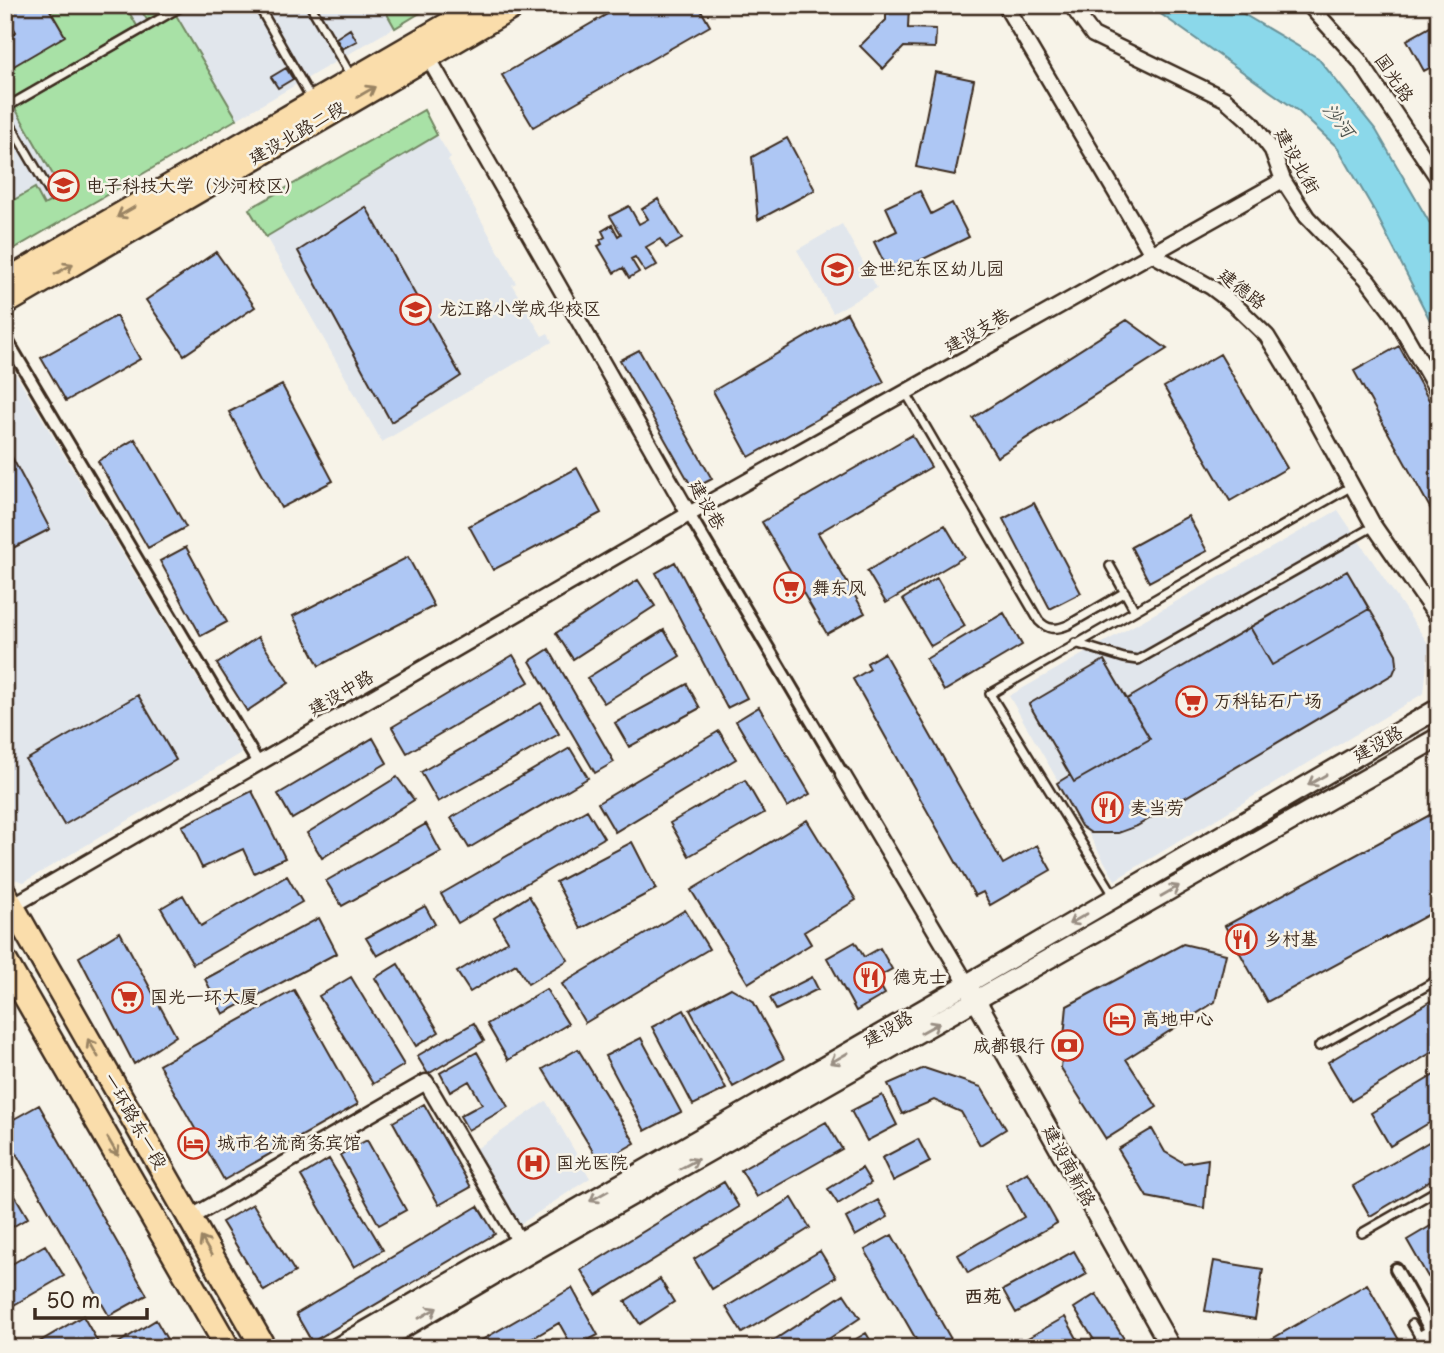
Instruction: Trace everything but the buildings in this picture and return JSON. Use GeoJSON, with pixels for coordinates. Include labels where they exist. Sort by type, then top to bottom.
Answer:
{"type":"FeatureCollection","features":[{"type":"Feature","properties":{"kind":"main road","name":"建设北路二段"},"geometry":{"type":"LineString","coordinates":[[5,303],[424,49],[482,5]]}},
{"type":"Feature","properties":{"kind":"main road","name":"建设北路二段"},"geometry":{"type":"LineString","coordinates":[[5,282],[353,80],[516,5]]}},
{"type":"Feature","properties":{"kind":"main road","name":"一环路东一段"},"geometry":{"type":"LineString","coordinates":[[9,900],[264,1348]]}},
{"type":"Feature","properties":{"kind":"main road","name":"一环路东一段"},"geometry":{"type":"LineString","coordinates":[[5,961],[228,1348]]}},
{"type":"Feature","properties":{"kind":"street"},"geometry":{"type":"LineString","coordinates":[[1006,5],[1152,254]]}},
{"type":"Feature","properties":{"kind":"street","name":"建设北街"},"geometry":{"type":"LineString","coordinates":[[1071,5],[1093,35],[1225,99],[1251,122],[1272,150],[1283,180],[1307,217],[1367,279],[1394,315],[1439,394]]}},
{"type":"Feature","properties":{"kind":"street","name":"国光路"},"geometry":{"type":"LineString","coordinates":[[1308,5],[1359,60],[1439,180]]}},
{"type":"Feature","properties":{"kind":"street","name":"建设巷"},"geometry":{"type":"LineString","coordinates":[[424,49],[689,514],[967,984]]}},
{"type":"Feature","properties":{"kind":"street","name":"建设支巷"},"geometry":{"type":"LineString","coordinates":[[689,514],[1283,180]]}},
{"type":"Feature","properties":{"kind":"street","name":"建德路"},"geometry":{"type":"LineString","coordinates":[[1152,254],[1211,287],[1236,306],[1267,336],[1374,526],[1439,620]]}},
{"type":"Feature","properties":{"kind":"street"},"geometry":{"type":"LineString","coordinates":[[5,337],[258,763]]}},
{"type":"Feature","properties":{"kind":"street","name":"建设中路"},"geometry":{"type":"LineString","coordinates":[[9,900],[258,763],[689,514]]}},
{"type":"Feature","properties":{"kind":"street","name":"建设路"},"geometry":{"type":"LineString","coordinates":[[336,1348],[1439,708]]}},
{"type":"Feature","properties":{"kind":"street","name":"建设路"},"geometry":{"type":"LineString","coordinates":[[369,1348],[527,1255],[1439,737]]}},
{"type":"Feature","properties":{"kind":"street","name":"建设南新路"},"geometry":{"type":"LineString","coordinates":[[967,984],[1171,1348]]}},
{"type":"Feature","properties":{"kind":"street"},"geometry":{"type":"LineString","coordinates":[[190,1218],[425,1082],[520,1242]]}},
{"type":"Feature","properties":{"kind":"street"},"geometry":{"type":"LineString","coordinates":[[1396,1269],[1431,1331],[1423,1342]]}},
{"type":"Feature","properties":{"kind":"lane"},"geometry":{"type":"LineString","coordinates":[[5,108],[184,5]]}},
{"type":"Feature","properties":{"kind":"lane"},"geometry":{"type":"LineString","coordinates":[[258,5],[314,103]]}},
{"type":"Feature","properties":{"kind":"lane"},"geometry":{"type":"LineString","coordinates":[[310,5],[353,80]]}},
{"type":"Feature","properties":{"kind":"lane"},"geometry":{"type":"LineString","coordinates":[[5,115],[52,195]]}},
{"type":"Feature","properties":{"kind":"lane"},"geometry":{"type":"LineString","coordinates":[[906,393],[1044,627],[1059,629],[1125,592]]}},
{"type":"Feature","properties":{"kind":"lane"},"geometry":{"type":"LineString","coordinates":[[1115,897],[990,694],[1134,609],[1353,486]]}},
{"type":"Feature","properties":{"kind":"lane"},"geometry":{"type":"LineString","coordinates":[[1075,643],[1138,660],[1374,526]]}},
{"type":"Feature","properties":{"kind":"lane"},"geometry":{"type":"LineString","coordinates":[[1110,566],[1134,609]]}},
{"type":"Feature","properties":{"kind":"lane"},"geometry":{"type":"LineString","coordinates":[[1319,1046],[1439,979]]}},
{"type":"Feature","properties":{"kind":"lane"},"geometry":{"type":"LineString","coordinates":[[1362,1233],[1439,1189]]}},
{"type":"Feature","properties":{"kind":"lane"},"geometry":{"type":"LineString","coordinates":[[1412,1324],[1423,1342]]}},
{"type":"Feature","properties":{"kind":"shaded area","name":"电子科技大学（沙河校区）"},"geometry":{"type":"Polygon","coordinates":[[[5,5],[433,5],[5,254],[5,5]]]}},
{"type":"Feature","properties":{"kind":"shaded area","name":"龙江路小学成华校区"},"geometry":{"type":"Polygon","coordinates":[[[437,135],[516,283],[512,285],[542,336],[548,333],[552,342],[382,442],[266,237],[437,135]]]}},
{"type":"Feature","properties":{"kind":"shaded area","name":"金世纪东区幼儿园"},"geometry":{"type":"Polygon","coordinates":[[[842,224],[877,288],[833,313],[797,250],[842,224]]]}},
{"type":"Feature","properties":{"kind":"shaded area"},"geometry":{"type":"Polygon","coordinates":[[[5,356],[242,753],[24,882],[11,878],[5,868],[5,356]]]}},
{"type":"Feature","properties":{"kind":"shaded area","name":"万科钻石广场"},"geometry":{"type":"Polygon","coordinates":[[[1338,510],[1429,645],[1424,693],[1115,880],[1009,696],[1338,510]]]}},
{"type":"Feature","properties":{"kind":"shaded area","name":"国光医院"},"geometry":{"type":"Polygon","coordinates":[[[546,1101],[590,1178],[519,1225],[476,1149],[546,1101]]]}},
{"type":"Feature","properties":{"kind":"green space"},"geometry":{"type":"Polygon","coordinates":[[[47,5],[59,5],[63,11],[73,5],[125,5],[137,26],[5,103],[5,55],[47,5]]]}},
{"type":"Feature","properties":{"kind":"green space"},"geometry":{"type":"Polygon","coordinates":[[[138,5],[174,5],[147,20],[138,5]]]}},
{"type":"Feature","properties":{"kind":"green space"},"geometry":{"type":"Polygon","coordinates":[[[382,5],[433,5],[395,28],[382,5]]]}},
{"type":"Feature","properties":{"kind":"green space"},"geometry":{"type":"Polygon","coordinates":[[[176,15],[237,119],[5,254],[5,205],[35,188],[44,205],[64,194],[15,108],[176,15]]]}},
{"type":"Feature","properties":{"kind":"green space"},"geometry":{"type":"Polygon","coordinates":[[[424,110],[437,135],[266,237],[249,209],[424,110]]]}},
{"type":"Feature","properties":{"kind":"water","name":"沙河"},"geometry":{"type":"Polygon","coordinates":[[[1148,5],[1228,5],[1318,58],[1376,130],[1439,239],[1439,338],[1375,212],[1338,148],[1298,111],[1148,5]]]}},
{"type":"Feature","properties":{"kind":"place","name":"电子科技大学（沙河校区）"},"geometry":{"type":"Point","coordinates":[63,186]}},
{"type":"Feature","properties":{"kind":"place","name":"金世纪东区幼儿园"},"geometry":{"type":"Point","coordinates":[837,269]}},
{"type":"Feature","properties":{"kind":"place","name":"龙江路小学成华校区"},"geometry":{"type":"Point","coordinates":[416,309]}},
{"type":"Feature","properties":{"kind":"place","name":"舞东风"},"geometry":{"type":"Point","coordinates":[789,588]}},
{"type":"Feature","properties":{"kind":"place","name":"万科钻石广场"},"geometry":{"type":"Point","coordinates":[1191,701]}},
{"type":"Feature","properties":{"kind":"place","name":"麦当劳"},"geometry":{"type":"Point","coordinates":[1107,808]}},
{"type":"Feature","properties":{"kind":"place","name":"乡村基"},"geometry":{"type":"Point","coordinates":[1241,939]}},
{"type":"Feature","properties":{"kind":"place","name":"德克士"},"geometry":{"type":"Point","coordinates":[870,977]}},
{"type":"Feature","properties":{"kind":"place","name":"国光一环大厦"},"geometry":{"type":"Point","coordinates":[127,997]}},
{"type":"Feature","properties":{"kind":"place","name":"高地中心"},"geometry":{"type":"Point","coordinates":[1119,1019]}},
{"type":"Feature","properties":{"kind":"place","name":"成都银行"},"geometry":{"type":"Point","coordinates":[1068,1046]}},
{"type":"Feature","properties":{"kind":"place","name":"城市名流商务宾馆"},"geometry":{"type":"Point","coordinates":[194,1143]}},
{"type":"Feature","properties":{"kind":"place","name":"国光医院"},"geometry":{"type":"Point","coordinates":[533,1163]}},
{"type":"Feature","properties":{"kind":"district","name":"西苑"},"geometry":{"type":"Point","coordinates":[983,1296]}}]}
